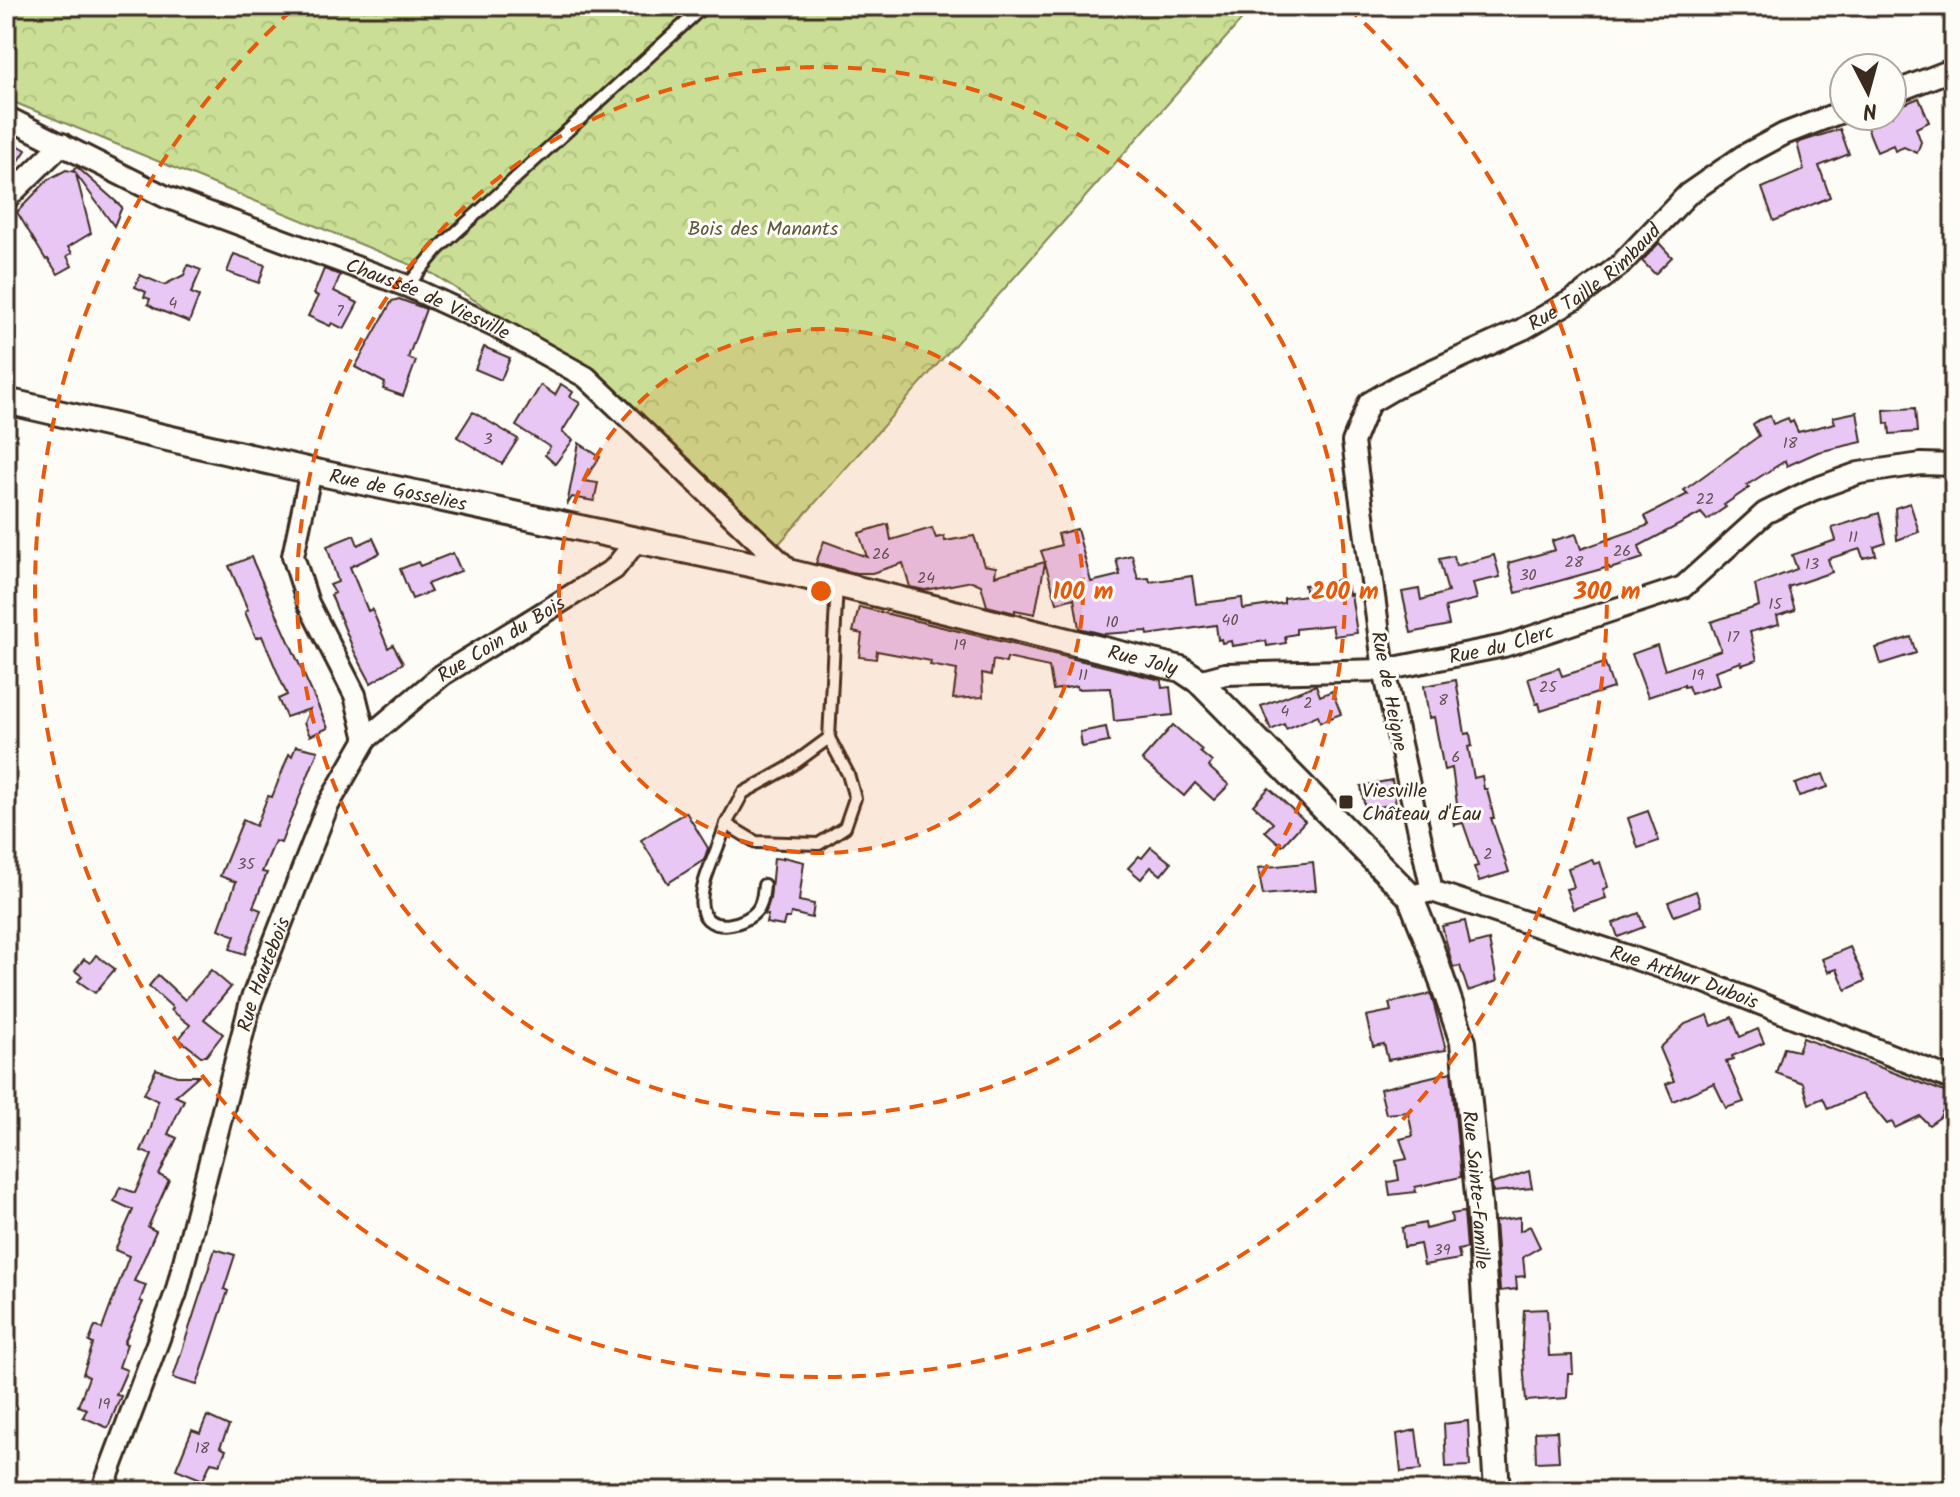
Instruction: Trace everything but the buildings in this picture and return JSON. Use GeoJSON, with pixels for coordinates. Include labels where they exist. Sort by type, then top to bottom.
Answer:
{"type":"FeatureCollection","features":[{"type":"Feature","properties":{"kind":"street"},"geometry":{"type":"LineString","coordinates":[[1908,87],[1954,69]]}},
{"type":"Feature","properties":{"kind":"street","name":"Chaussée de Viesville"},"geometry":{"type":"LineString","coordinates":[[6,117],[166,197],[407,286],[494,326],[586,377],[792,573]]}},
{"type":"Feature","properties":{"kind":"street","name":"Rue Taille Rimbaud"},"geometry":{"type":"LineString","coordinates":[[1353,442],[1369,403],[1400,385],[1523,329],[1581,295],[1620,265],[1688,194],[1743,156],[1784,134],[1828,117]]}},
{"type":"Feature","properties":{"kind":"street"},"geometry":{"type":"LineString","coordinates":[[6,199],[62,144]]}},
{"type":"Feature","properties":{"kind":"street","name":"Rue de Gosselies"},"geometry":{"type":"LineString","coordinates":[[6,401],[311,471],[792,573]]}},
{"type":"Feature","properties":{"kind":"street","name":"Rue de Heigne"},"geometry":{"type":"LineString","coordinates":[[1353,442],[1384,670],[1421,894]]}},
{"type":"Feature","properties":{"kind":"street","name":"Rue du Clerc"},"geometry":{"type":"LineString","coordinates":[[1199,681],[1225,674],[1384,670],[1504,646],[1683,587],[1765,513],[1812,490],[1859,473],[1921,464],[1954,465]]}},
{"type":"Feature","properties":{"kind":"street"},"geometry":{"type":"LineString","coordinates":[[311,471],[293,556],[308,603],[355,695],[366,739]]}},
{"type":"Feature","properties":{"kind":"street","name":"Rue Coin du Bois"},"geometry":{"type":"LineString","coordinates":[[366,739],[442,675],[614,569],[637,540]]}},
{"type":"Feature","properties":{"kind":"street","name":"Rue Joly"},"geometry":{"type":"LineString","coordinates":[[792,573],[1181,669],[1199,681],[1421,894]]}},
{"type":"Feature","properties":{"kind":"street","name":"Rue Hautebois"},"geometry":{"type":"LineString","coordinates":[[102,1491],[176,1293],[251,1001],[327,807],[366,739]]}},
{"type":"Feature","properties":{"kind":"street","name":"Rue Arthur Dubois"},"geometry":{"type":"LineString","coordinates":[[1421,894],[1705,982],[1954,1080]]}},
{"type":"Feature","properties":{"kind":"street","name":"Rue Sainte-Famille"},"geometry":{"type":"LineString","coordinates":[[1421,894],[1463,1042],[1479,1205],[1497,1491]]}},
{"type":"Feature","properties":{"kind":"lane"},"geometry":{"type":"LineString","coordinates":[[407,286],[438,249],[704,6]]}},
{"type":"Feature","properties":{"kind":"lane"},"geometry":{"type":"LineString","coordinates":[[726,824],[756,842],[819,844],[845,827],[855,798],[848,774],[829,738],[837,584]]}},
{"type":"Feature","properties":{"kind":"lane"},"geometry":{"type":"LineString","coordinates":[[764,885],[757,911],[732,925],[718,925],[707,918],[702,909],[702,893],[726,824],[743,793],[788,768],[829,738]]}},
{"type":"Feature","properties":{"kind":"green space","name":"Bois des Manants"},"geometry":{"type":"Polygon","coordinates":[[[6,6],[1254,6],[777,546],[599,379],[433,274],[6,99],[6,6]]]}},
{"type":"Feature","properties":{"kind":"place","name":"Viesville Château d'Eau"},"geometry":{"type":"Point","coordinates":[1346,802]}}]}
